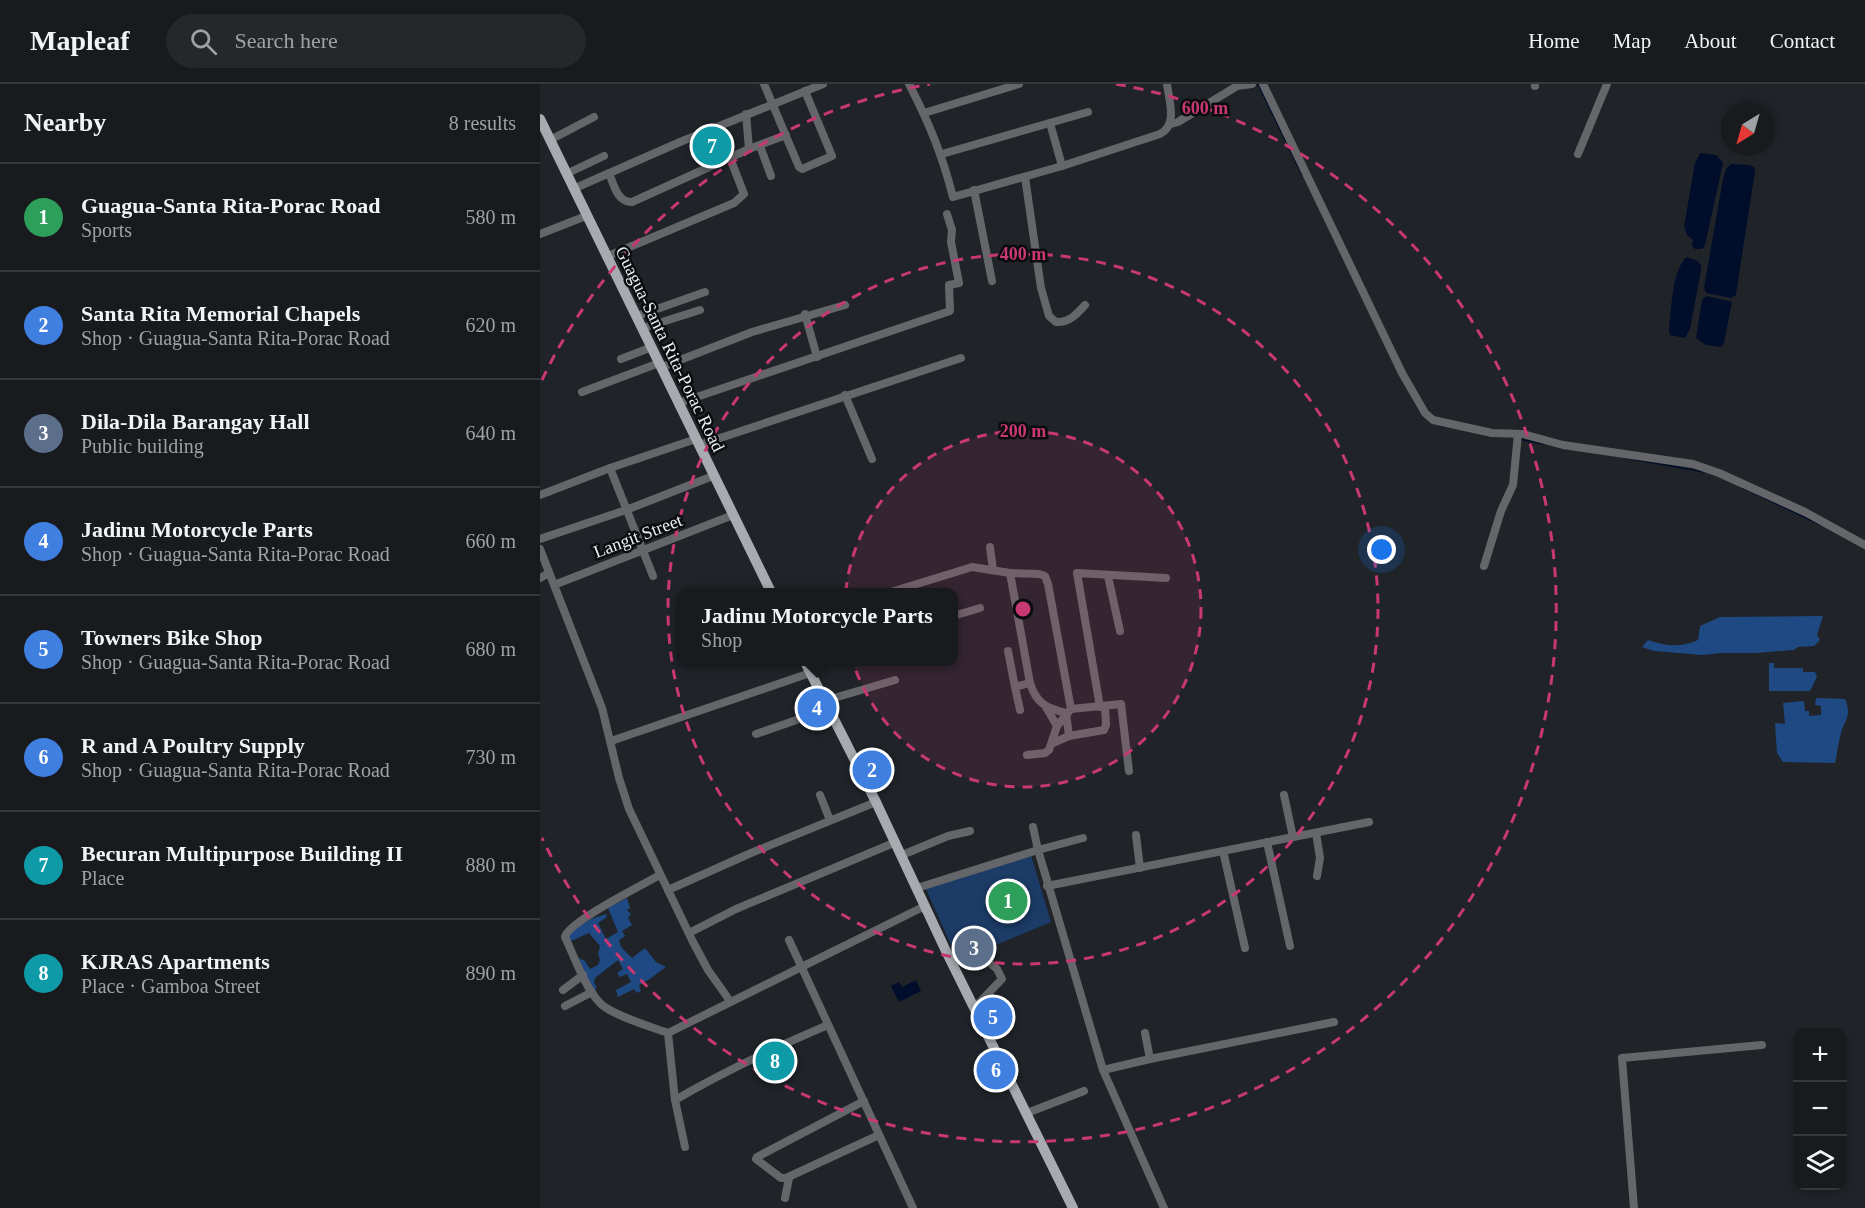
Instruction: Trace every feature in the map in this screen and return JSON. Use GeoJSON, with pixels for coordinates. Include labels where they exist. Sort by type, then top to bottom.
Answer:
{"type":"FeatureCollection","features":[{"type":"Feature","properties":{"kind":"main road","name":"Guagua-Santa Rita-Porac Road"},"geometry":{"type":"LineString","coordinates":[[541,125],[643,328],[769,588]]}},
{"type":"Feature","properties":{"kind":"main road"},"geometry":{"type":"LineString","coordinates":[[806,666],[876,802],[1073,1208]]}},
{"type":"Feature","properties":{"kind":"street"},"geometry":{"type":"LineString","coordinates":[[764,84],[800,168],[805,169],[832,156],[805,91]]}},
{"type":"Feature","properties":{"kind":"street"},"geometry":{"type":"LineString","coordinates":[[573,189],[746,114],[823,84]]}},
{"type":"Feature","properties":{"kind":"street"},"geometry":{"type":"LineString","coordinates":[[909,84],[942,154],[953,197],[1062,166],[1160,134],[1166,131],[1171,124],[1237,86],[1252,84]]}},
{"type":"Feature","properties":{"kind":"street"},"geometry":{"type":"LineString","coordinates":[[924,113],[1019,84]]}},
{"type":"Feature","properties":{"kind":"street"},"geometry":{"type":"LineString","coordinates":[[1167,84],[1171,124]]}},
{"type":"Feature","properties":{"kind":"street"},"geometry":{"type":"LineString","coordinates":[[1263,84],[1378,325],[1425,413],[1440,422],[1707,468],[1804,512],[1865,545]]}},
{"type":"Feature","properties":{"kind":"street"},"geometry":{"type":"LineString","coordinates":[[1578,154],[1607,84]]}},
{"type":"Feature","properties":{"kind":"street"},"geometry":{"type":"LineString","coordinates":[[942,154],[1088,111]]}},
{"type":"Feature","properties":{"kind":"street"},"geometry":{"type":"LineString","coordinates":[[746,114],[750,149]]}},
{"type":"Feature","properties":{"kind":"street"},"geometry":{"type":"LineString","coordinates":[[550,140],[594,117]]}},
{"type":"Feature","properties":{"kind":"street"},"geometry":{"type":"LineString","coordinates":[[1050,123],[1062,166]]}},
{"type":"Feature","properties":{"kind":"street"},"geometry":{"type":"LineString","coordinates":[[609,173],[620,197],[628,203],[786,135]]}},
{"type":"Feature","properties":{"kind":"street"},"geometry":{"type":"LineString","coordinates":[[760,146],[771,176]]}},
{"type":"Feature","properties":{"kind":"street"},"geometry":{"type":"LineString","coordinates":[[566,174],[604,156]]}},
{"type":"Feature","properties":{"kind":"street"},"geometry":{"type":"LineString","coordinates":[[606,257],[742,198],[744,195],[730,158]]}},
{"type":"Feature","properties":{"kind":"street"},"geometry":{"type":"LineString","coordinates":[[1025,177],[1041,288],[1049,316],[1056,322],[1065,322],[1085,305]]}},
{"type":"Feature","properties":{"kind":"street"},"geometry":{"type":"LineString","coordinates":[[974,190],[992,281]]}},
{"type":"Feature","properties":{"kind":"street"},"geometry":{"type":"LineString","coordinates":[[679,403],[950,311],[949,285],[959,283],[951,242],[952,230],[947,214]]}},
{"type":"Feature","properties":{"kind":"street"},"geometry":{"type":"LineString","coordinates":[[540,234],[586,216]]}},
{"type":"Feature","properties":{"kind":"street"},"geometry":{"type":"LineString","coordinates":[[637,316],[705,292]]}},
{"type":"Feature","properties":{"kind":"street"},"geometry":{"type":"LineString","coordinates":[[582,392],[752,332],[845,305]]}},
{"type":"Feature","properties":{"kind":"street"},"geometry":{"type":"LineString","coordinates":[[643,328],[700,310]]}},
{"type":"Feature","properties":{"kind":"street"},"geometry":{"type":"LineString","coordinates":[[805,315],[817,357]]}},
{"type":"Feature","properties":{"kind":"street"},"geometry":{"type":"LineString","coordinates":[[621,359],[652,347]]}},
{"type":"Feature","properties":{"kind":"street"},"geometry":{"type":"LineString","coordinates":[[540,495],[610,468],[961,358]]}},
{"type":"Feature","properties":{"kind":"street"},"geometry":{"type":"LineString","coordinates":[[845,395],[872,459]]}},
{"type":"Feature","properties":{"kind":"street"},"geometry":{"type":"LineString","coordinates":[[1484,566],[1501,511],[1513,485],[1517,437]]}},
{"type":"Feature","properties":{"kind":"street"},"geometry":{"type":"LineString","coordinates":[[610,468],[653,576]]}},
{"type":"Feature","properties":{"kind":"street"},"geometry":{"type":"LineString","coordinates":[[540,539],[626,510],[713,476]]}},
{"type":"Feature","properties":{"kind":"street","name":"Langit Street"},"geometry":{"type":"LineString","coordinates":[[554,585],[733,515]]}},
{"type":"Feature","properties":{"kind":"street"},"geometry":{"type":"LineString","coordinates":[[990,547],[993,570]]}},
{"type":"Feature","properties":{"kind":"street"},"geometry":{"type":"LineString","coordinates":[[540,549],[602,708],[624,796],[660,875],[708,970],[730,1001]]}},
{"type":"Feature","properties":{"kind":"street"},"geometry":{"type":"LineString","coordinates":[[904,588],[966,568],[1040,574],[1047,579],[1069,711],[1069,736]]}},
{"type":"Feature","properties":{"kind":"street"},"geometry":{"type":"LineString","coordinates":[[540,578],[549,573]]}},
{"type":"Feature","properties":{"kind":"street"},"geometry":{"type":"LineString","coordinates":[[1010,573],[1030,683],[1035,697],[1053,710],[1069,711],[1121,704],[1129,771]]}},
{"type":"Feature","properties":{"kind":"street"},"geometry":{"type":"LineString","coordinates":[[1053,743],[1069,736],[1106,729],[1077,573],[1166,578]]}},
{"type":"Feature","properties":{"kind":"street"},"geometry":{"type":"LineString","coordinates":[[1108,576],[1120,630]]}},
{"type":"Feature","properties":{"kind":"street"},"geometry":{"type":"LineString","coordinates":[[958,615],[980,608]]}},
{"type":"Feature","properties":{"kind":"street"},"geometry":{"type":"LineString","coordinates":[[1008,651],[1020,710]]}},
{"type":"Feature","properties":{"kind":"street"},"geometry":{"type":"LineString","coordinates":[[611,741],[810,673]]}},
{"type":"Feature","properties":{"kind":"street"},"geometry":{"type":"LineString","coordinates":[[756,734],[895,680]]}},
{"type":"Feature","properties":{"kind":"street"},"geometry":{"type":"LineString","coordinates":[[1015,687],[1030,683]]}},
{"type":"Feature","properties":{"kind":"street"},"geometry":{"type":"LineString","coordinates":[[1044,705],[1057,726]]}},
{"type":"Feature","properties":{"kind":"street"},"geometry":{"type":"LineString","coordinates":[[1027,755],[1047,752],[1053,743],[1057,726],[1069,711]]}},
{"type":"Feature","properties":{"kind":"street"},"geometry":{"type":"LineString","coordinates":[[820,795],[830,819]]}},
{"type":"Feature","properties":{"kind":"street"},"geometry":{"type":"LineString","coordinates":[[1284,795],[1293,837]]}},
{"type":"Feature","properties":{"kind":"street"},"geometry":{"type":"LineString","coordinates":[[668,890],[830,819],[876,802]]}},
{"type":"Feature","properties":{"kind":"street"},"geometry":{"type":"LineString","coordinates":[[1047,886],[1369,822]]}},
{"type":"Feature","properties":{"kind":"street"},"geometry":{"type":"LineString","coordinates":[[1033,828],[1047,886],[1103,1070],[1164,1208]]}},
{"type":"Feature","properties":{"kind":"street"},"geometry":{"type":"LineString","coordinates":[[902,855],[948,836],[970,831]]}},
{"type":"Feature","properties":{"kind":"street"},"geometry":{"type":"LineString","coordinates":[[1316,833],[1320,858],[1317,876]]}},
{"type":"Feature","properties":{"kind":"street"},"geometry":{"type":"LineString","coordinates":[[1136,835],[1140,868]]}},
{"type":"Feature","properties":{"kind":"street"},"geometry":{"type":"LineString","coordinates":[[917,888],[1083,838]]}},
{"type":"Feature","properties":{"kind":"street"},"geometry":{"type":"LineString","coordinates":[[1266,842],[1290,946]]}},
{"type":"Feature","properties":{"kind":"street"},"geometry":{"type":"LineString","coordinates":[[689,933],[736,909],[896,843]]}},
{"type":"Feature","properties":{"kind":"street"},"geometry":{"type":"LineString","coordinates":[[1223,851],[1245,948]]}},
{"type":"Feature","properties":{"kind":"street"},"geometry":{"type":"LineString","coordinates":[[660,875],[590,915],[567,931],[565,937],[592,992],[604,1007],[668,1033],[925,906]]}},
{"type":"Feature","properties":{"kind":"street"},"geometry":{"type":"LineString","coordinates":[[789,940],[913,1208]]}},
{"type":"Feature","properties":{"kind":"street"},"geometry":{"type":"LineString","coordinates":[[975,1007],[1002,980],[997,969],[992,965]]}},
{"type":"Feature","properties":{"kind":"street"},"geometry":{"type":"LineString","coordinates":[[562,990],[583,975]]}},
{"type":"Feature","properties":{"kind":"street"},"geometry":{"type":"LineString","coordinates":[[565,1006],[592,992]]}},
{"type":"Feature","properties":{"kind":"street"},"geometry":{"type":"LineString","coordinates":[[1103,1070],[1334,1022]]}},
{"type":"Feature","properties":{"kind":"street"},"geometry":{"type":"LineString","coordinates":[[675,1100],[708,1080],[756,1056],[828,1025]]}},
{"type":"Feature","properties":{"kind":"street"},"geometry":{"type":"LineString","coordinates":[[668,1033],[675,1100],[684,1147]]}},
{"type":"Feature","properties":{"kind":"street"},"geometry":{"type":"LineString","coordinates":[[1145,1033],[1150,1059]]}},
{"type":"Feature","properties":{"kind":"street"},"geometry":{"type":"LineString","coordinates":[[1634,1208],[1622,1058],[1762,1045]]}},
{"type":"Feature","properties":{"kind":"street"},"geometry":{"type":"LineString","coordinates":[[1027,1113],[1084,1091]]}},
{"type":"Feature","properties":{"kind":"street"},"geometry":{"type":"LineString","coordinates":[[864,1101],[756,1158],[758,1162],[781,1178],[789,1178],[879,1134]]}},
{"type":"Feature","properties":{"kind":"street"},"geometry":{"type":"LineString","coordinates":[[785,1197],[789,1178]]}},
{"type":"Feature","properties":{"kind":"shaded area"},"geometry":{"type":"Polygon","coordinates":[[[1700,153],[1716,155],[1723,163],[1705,245],[1702,249],[1695,249],[1692,246],[1693,240],[1687,235],[1684,227],[1695,163],[1700,153]]]}},
{"type":"Feature","properties":{"kind":"shaded area"},"geometry":{"type":"Polygon","coordinates":[[[1731,164],[1750,165],[1755,168],[1755,171],[1736,295],[1731,298],[1706,293],[1704,288],[1723,179],[1726,169],[1731,164]]]}},
{"type":"Feature","properties":{"kind":"shaded area"},"geometry":{"type":"Polygon","coordinates":[[[1686,257],[1696,260],[1701,265],[1701,270],[1690,329],[1685,338],[1670,335],[1669,329],[1677,273],[1686,257]]]}},
{"type":"Feature","properties":{"kind":"shaded area"},"geometry":{"type":"Polygon","coordinates":[[[1707,296],[1732,302],[1724,343],[1721,347],[1706,345],[1696,338],[1702,300],[1707,296]]]}},
{"type":"Feature","properties":{"kind":"shaded area"},"geometry":{"type":"Polygon","coordinates":[[[1823,616],[1817,635],[1820,640],[1814,646],[1798,647],[1794,650],[1702,655],[1654,651],[1642,647],[1648,640],[1673,645],[1691,643],[1698,640],[1700,626],[1720,617],[1823,616]]]}},
{"type":"Feature","properties":{"kind":"shaded area"},"geometry":{"type":"Polygon","coordinates":[[[1769,663],[1774,663],[1774,668],[1803,668],[1803,672],[1815,672],[1817,677],[1810,691],[1769,691],[1769,663]]]}},
{"type":"Feature","properties":{"kind":"shaded area"},"geometry":{"type":"Polygon","coordinates":[[[1816,698],[1845,699],[1847,705],[1848,715],[1841,732],[1835,763],[1783,762],[1777,753],[1775,723],[1785,724],[1783,703],[1804,701],[1805,711],[1809,711],[1809,716],[1821,715],[1821,706],[1815,705],[1816,698]]]}},
{"type":"Feature","properties":{"kind":"shaded area"},"geometry":{"type":"Polygon","coordinates":[[[1031,855],[1051,922],[958,961],[926,889],[1031,855]]]}},
{"type":"Feature","properties":{"kind":"shaded area"},"geometry":{"type":"Polygon","coordinates":[[[627,898],[630,908],[627,910],[631,914],[628,918],[632,925],[622,931],[625,936],[619,940],[621,947],[632,958],[645,948],[656,962],[666,967],[639,985],[641,991],[637,993],[634,989],[618,997],[616,990],[631,982],[627,974],[620,977],[617,973],[623,969],[618,960],[595,978],[594,983],[597,987],[594,991],[580,966],[579,958],[585,961],[590,969],[598,965],[600,946],[589,933],[571,941],[567,934],[591,919],[606,914],[607,917],[598,923],[606,939],[618,932],[608,908],[627,898]]]}},
{"type":"Feature","properties":{"kind":"shaded area"},"geometry":{"type":"Polygon","coordinates":[[[916,980],[921,991],[899,1002],[891,986],[899,982],[902,987],[916,980]]]}},
{"type":"Feature","properties":{"kind":"waterway"},"geometry":{"type":"LineString","coordinates":[[1258,84],[1302,175]]}},
{"type":"Feature","properties":{"kind":"waterway"},"geometry":{"type":"LineString","coordinates":[[1412,397],[1428,420],[1444,426]]}},
{"type":"Feature","properties":{"kind":"waterway"},"geometry":{"type":"LineString","coordinates":[[1519,439],[1544,444]]}},
{"type":"Feature","properties":{"kind":"waterway"},"geometry":{"type":"LineString","coordinates":[[1626,458],[1704,472]]}},
{"type":"Feature","properties":{"kind":"waterway"},"geometry":{"type":"LineString","coordinates":[[1741,487],[1821,525]]}},
{"type":"Feature","properties":{"kind":"place","name":"Becuran Multipurpose Building II"},"geometry":{"type":"Point","coordinates":[712,146]}},
{"type":"Feature","properties":{"kind":"place","name":"Jadinu Motorcycle Parts"},"geometry":{"type":"Point","coordinates":[817,708]}},
{"type":"Feature","properties":{"kind":"place","name":"Santa Rita Memorial Chapels"},"geometry":{"type":"Point","coordinates":[872,770]}},
{"type":"Feature","properties":{"kind":"place","name":"Guagua-Santa Rita-Porac Road"},"geometry":{"type":"Point","coordinates":[1008,901]}},
{"type":"Feature","properties":{"kind":"place","name":"Dila-Dila Barangay Hall"},"geometry":{"type":"Point","coordinates":[974,948]}},
{"type":"Feature","properties":{"kind":"place","name":"Towners Bike Shop"},"geometry":{"type":"Point","coordinates":[993,1017]}},
{"type":"Feature","properties":{"kind":"place","name":"KJRAS Apartments"},"geometry":{"type":"Point","coordinates":[775,1061]}},
{"type":"Feature","properties":{"kind":"place","name":"R and A Poultry Supply"},"geometry":{"type":"Point","coordinates":[996,1070]}}]}
